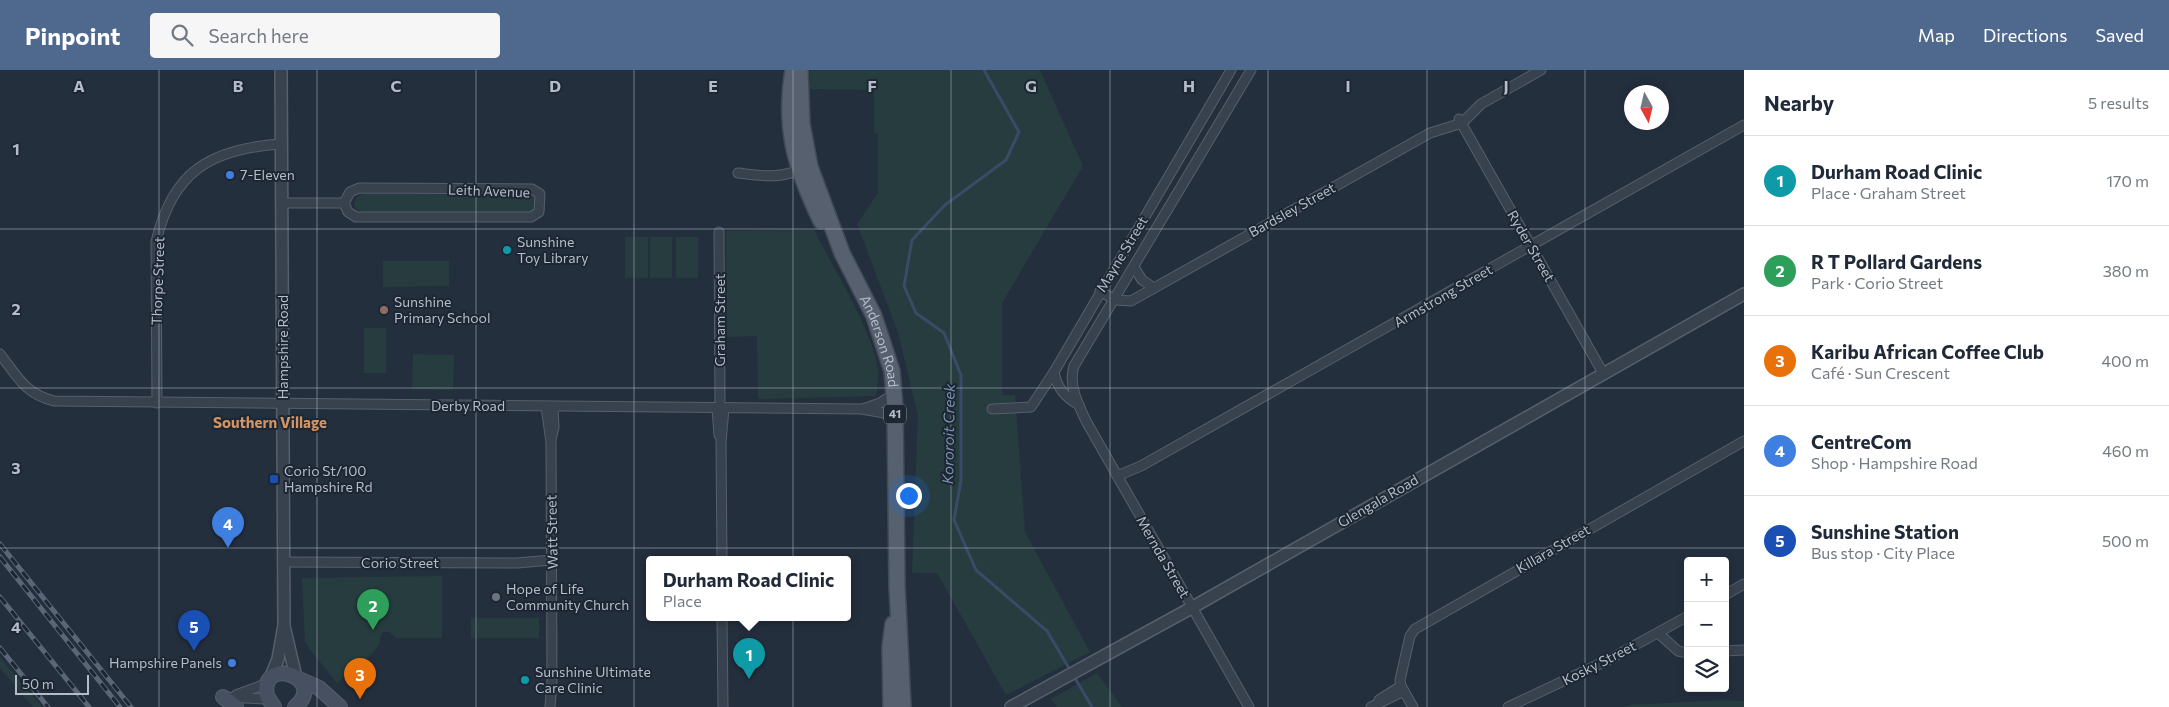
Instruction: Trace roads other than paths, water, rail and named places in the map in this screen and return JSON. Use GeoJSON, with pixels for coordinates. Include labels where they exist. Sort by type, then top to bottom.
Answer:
{"type":"FeatureCollection","features":[{"type":"Feature","properties":{"kind":"main road","name":"Anderson Road"},"geometry":{"type":"LineString","coordinates":[[793,70],[790,130],[804,169],[842,253],[874,316],[892,371],[895,415],[897,586],[903,707]]}},
{"type":"Feature","properties":{"kind":"main road","name":"Anderson Road"},"geometry":{"type":"LineString","coordinates":[[800,70],[804,169]]}},
{"type":"Feature","properties":{"kind":"main road","name":"Anderson Road"},"geometry":{"type":"LineString","coordinates":[[891,707],[890,648],[897,586]]}},
{"type":"Feature","properties":{"kind":"main road"},"geometry":{"type":"LineString","coordinates":[[270,703],[266,691],[268,682],[282,673],[290,673],[320,688],[340,707]]}},
{"type":"Feature","properties":{"kind":"main road"},"geometry":{"type":"LineString","coordinates":[[298,678],[302,686],[303,695],[298,707]]}},
{"type":"Feature","properties":{"kind":"street","name":"Hampshire Road"},"geometry":{"type":"LineString","coordinates":[[268,682],[278,659],[284,625],[281,70]]}},
{"type":"Feature","properties":{"kind":"street","name":"Mayne Street"},"geometry":{"type":"LineString","coordinates":[[992,409],[1031,408],[1054,372],[1230,70]]}},
{"type":"Feature","properties":{"kind":"street","name":"Mayne Street"},"geometry":{"type":"LineString","coordinates":[[1079,405],[1072,375],[1251,70]]}},
{"type":"Feature","properties":{"kind":"street","name":"Bardsley Street"},"geometry":{"type":"LineString","coordinates":[[1115,300],[1131,301],[1430,133],[1445,122],[1461,121],[1468,109],[1481,104],[1541,70]]}},
{"type":"Feature","properties":{"kind":"street","name":"Ryder Street"},"geometry":{"type":"LineString","coordinates":[[1461,121],[1603,373]]}},
{"type":"Feature","properties":{"kind":"street","name":"Armstrong Street"},"geometry":{"type":"LineString","coordinates":[[1119,479],[1744,125]]}},
{"type":"Feature","properties":{"kind":"street","name":"Thorpe Street"},"geometry":{"type":"LineString","coordinates":[[157,403],[156,242],[165,212],[180,186],[190,174],[202,165],[231,152],[248,147],[280,144]]}},
{"type":"Feature","properties":{"kind":"street"},"geometry":{"type":"LineString","coordinates":[[1174,167],[1188,177]]}},
{"type":"Feature","properties":{"kind":"street"},"geometry":{"type":"LineString","coordinates":[[738,173],[770,177],[785,176],[804,169]]}},
{"type":"Feature","properties":{"kind":"street","name":"Leith Avenue"},"geometry":{"type":"LineString","coordinates":[[359,188],[532,189],[540,194],[539,212],[531,217],[356,217],[348,212],[344,203],[350,192],[359,188]]}},
{"type":"Feature","properties":{"kind":"street"},"geometry":{"type":"LineString","coordinates":[[282,203],[344,203]]}},
{"type":"Feature","properties":{"kind":"street","name":"Graham Street"},"geometry":{"type":"LineString","coordinates":[[720,232],[722,556]]}},
{"type":"Feature","properties":{"kind":"street"},"geometry":{"type":"LineString","coordinates":[[1134,267],[1142,280],[1154,288]]}},
{"type":"Feature","properties":{"kind":"street"},"geometry":{"type":"LineString","coordinates":[[1100,291],[1115,300]]}},
{"type":"Feature","properties":{"kind":"street","name":"Glengala Road"},"geometry":{"type":"LineString","coordinates":[[1011,707],[1193,607],[1744,294]]}},
{"type":"Feature","properties":{"kind":"street"},"geometry":{"type":"LineString","coordinates":[[1071,341],[1085,350]]}},
{"type":"Feature","properties":{"kind":"street","name":"Derby Road"},"geometry":{"type":"LineString","coordinates":[[0,354],[25,387],[35,395],[54,401],[862,409],[895,415]]}},
{"type":"Feature","properties":{"kind":"street"},"geometry":{"type":"LineString","coordinates":[[1054,372],[1056,383],[1067,398],[1079,405]]}},
{"type":"Feature","properties":{"kind":"street","name":"Derby Road"},"geometry":{"type":"LineString","coordinates":[[862,409],[880,403],[894,394]]}},
{"type":"Feature","properties":{"kind":"street","name":"Mernda Street"},"geometry":{"type":"LineString","coordinates":[[1079,405],[1249,707]]}},
{"type":"Feature","properties":{"kind":"street","name":"Watt Street"},"geometry":{"type":"LineString","coordinates":[[550,407],[554,427],[550,442],[552,563],[552,682],[550,707]]}},
{"type":"Feature","properties":{"kind":"street","name":"Killara Street"},"geometry":{"type":"LineString","coordinates":[[1402,689],[1400,674],[1410,636],[1421,624],[1744,441]]}},
{"type":"Feature","properties":{"kind":"street","name":"Corio Street"},"geometry":{"type":"LineString","coordinates":[[283,562],[552,563]]}},
{"type":"Feature","properties":{"kind":"street"},"geometry":{"type":"LineString","coordinates":[[1729,593],[1744,584]]}},
{"type":"Feature","properties":{"kind":"street","name":"Kosky Street"},"geometry":{"type":"LineString","coordinates":[[1508,707],[1610,659],[1684,618]]}},
{"type":"Feature","properties":{"kind":"street"},"geometry":{"type":"LineString","coordinates":[[722,621],[723,707]]}},
{"type":"Feature","properties":{"kind":"street","name":"Hampshire Road"},"geometry":{"type":"LineString","coordinates":[[284,625],[298,678]]}},
{"type":"Feature","properties":{"kind":"street"},"geometry":{"type":"LineString","coordinates":[[1662,631],[1678,651],[1684,652]]}},
{"type":"Feature","properties":{"kind":"street"},"geometry":{"type":"LineString","coordinates":[[1729,651],[1744,650]]}},
{"type":"Feature","properties":{"kind":"street"},"geometry":{"type":"LineString","coordinates":[[227,699],[268,682]]}},
{"type":"Feature","properties":{"kind":"street","name":"Watt Street"},"geometry":{"type":"LineString","coordinates":[[552,682],[556,707]]}},
{"type":"Feature","properties":{"kind":"street"},"geometry":{"type":"LineString","coordinates":[[1372,706],[1402,689],[1413,707]]}},
{"type":"Feature","properties":{"kind":"street"},"geometry":{"type":"LineString","coordinates":[[227,699],[270,703]]}},
{"type":"Feature","properties":{"kind":"waterway","name":"Kororoit Creek"},"geometry":{"type":"LineString","coordinates":[[984,70],[1019,132],[1006,160],[945,205],[912,240],[904,286],[916,313],[944,333],[961,375],[961,480],[954,520],[976,570],[1047,631],[1092,707]]}},
{"type":"Feature","properties":{"kind":"railway"},"geometry":{"type":"LineString","coordinates":[[0,544],[131,707]]}},
{"type":"Feature","properties":{"kind":"railway"},"geometry":{"type":"LineString","coordinates":[[0,557],[120,707]]}},
{"type":"Feature","properties":{"kind":"railway"},"geometry":{"type":"LineString","coordinates":[[0,597],[89,707]]}},
{"type":"Feature","properties":{"kind":"railway"},"geometry":{"type":"LineString","coordinates":[[0,648],[48,707]]}},
{"type":"Feature","properties":{"kind":"place","name":"7-Eleven"},"geometry":{"type":"Point","coordinates":[230,175]}},
{"type":"Feature","properties":{"kind":"place","name":"Sunshine Toy Library"},"geometry":{"type":"Point","coordinates":[507,250]}},
{"type":"Feature","properties":{"kind":"place","name":"Sunshine Primary School"},"geometry":{"type":"Point","coordinates":[384,310]}},
{"type":"Feature","properties":{"kind":"place","name":"Corio St/100 Hampshire Rd"},"geometry":{"type":"Point","coordinates":[274,479]}},
{"type":"Feature","properties":{"kind":"place","name":"CentreCom"},"geometry":{"type":"Point","coordinates":[228,548]}},
{"type":"Feature","properties":{"kind":"place","name":"Hope of Life Community Church"},"geometry":{"type":"Point","coordinates":[496,597]}},
{"type":"Feature","properties":{"kind":"place","name":"R T Pollard Gardens"},"geometry":{"type":"Point","coordinates":[373,630]}},
{"type":"Feature","properties":{"kind":"place","name":"Sunshine Station"},"geometry":{"type":"Point","coordinates":[194,651]}},
{"type":"Feature","properties":{"kind":"place","name":"Hampshire Panels"},"geometry":{"type":"Point","coordinates":[232,663]}},
{"type":"Feature","properties":{"kind":"place","name":"Durham Road Clinic"},"geometry":{"type":"Point","coordinates":[749,679]}},
{"type":"Feature","properties":{"kind":"place","name":"Sunshine Ultimate Care Clinic"},"geometry":{"type":"Point","coordinates":[525,680]}},
{"type":"Feature","properties":{"kind":"place","name":"Karibu African Coffee Club"},"geometry":{"type":"Point","coordinates":[360,699]}},
{"type":"Feature","properties":{"kind":"district","name":"Southern Village"},"geometry":{"type":"Point","coordinates":[270,423]}}]}
